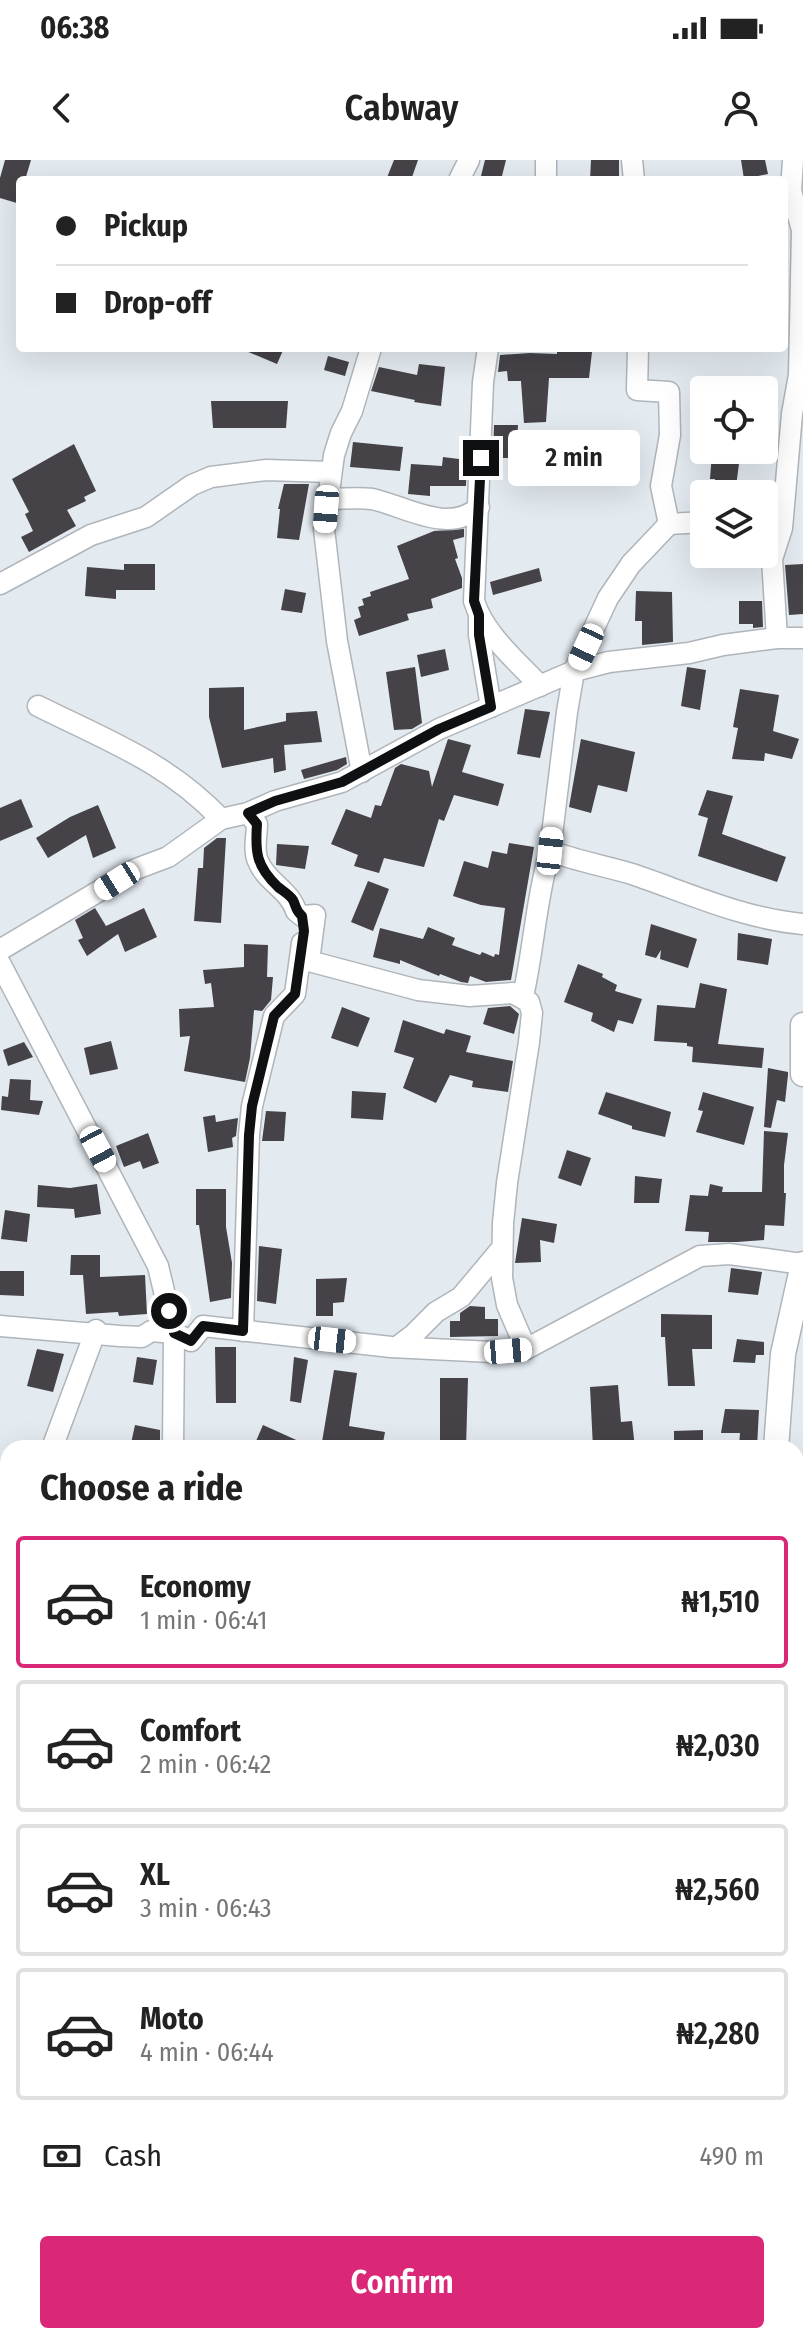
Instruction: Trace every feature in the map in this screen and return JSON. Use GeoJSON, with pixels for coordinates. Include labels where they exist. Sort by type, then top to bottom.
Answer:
{"type":"FeatureCollection","features":[{"type":"Feature","properties":{"kind":"street"},"geometry":{"type":"LineString","coordinates":[[778,493],[799,375],[802,230],[793,188],[793,160]]}},
{"type":"Feature","properties":{"kind":"street"},"geometry":{"type":"LineString","coordinates":[[362,772],[334,621],[324,529],[338,442],[352,411],[370,352]]}},
{"type":"Feature","properties":{"kind":"street"},"geometry":{"type":"LineString","coordinates":[[487,352],[483,382],[474,601],[479,615],[540,686]]}},
{"type":"Feature","properties":{"kind":"street"},"geometry":{"type":"LineString","coordinates":[[638,352],[637,390],[669,392],[670,435],[661,486],[669,524]]}},
{"type":"Feature","properties":{"kind":"street"},"geometry":{"type":"LineString","coordinates":[[0,584],[91,535],[146,517],[192,485],[211,477],[266,470],[331,472]]}},
{"type":"Feature","properties":{"kind":"street"},"geometry":{"type":"LineString","coordinates":[[328,499],[367,498],[397,505],[428,518],[461,517],[479,507]]}},
{"type":"Feature","properties":{"kind":"street"},"geometry":{"type":"LineString","coordinates":[[523,996],[550,851],[574,671],[608,598],[631,564],[669,524],[690,523]]}},
{"type":"Feature","properties":{"kind":"street"},"geometry":{"type":"LineString","coordinates":[[773,568],[777,638]]}},
{"type":"Feature","properties":{"kind":"street"},"geometry":{"type":"LineString","coordinates":[[479,615],[479,635],[491,707]]}},
{"type":"Feature","properties":{"kind":"street"},"geometry":{"type":"LineString","coordinates":[[0,950],[136,869],[168,857],[221,819],[342,782],[439,729],[574,671],[609,662],[689,653],[777,638],[803,638]]}},
{"type":"Feature","properties":{"kind":"street"},"geometry":{"type":"LineString","coordinates":[[38,706],[126,747],[196,792],[221,819]]}},
{"type":"Feature","properties":{"kind":"street"},"geometry":{"type":"LineString","coordinates":[[243,1331],[252,1106],[274,1016],[295,994],[304,931],[302,916],[296,911],[293,899],[276,885],[258,862],[257,824],[248,813]]}},
{"type":"Feature","properties":{"kind":"street"},"geometry":{"type":"LineString","coordinates":[[550,851],[629,873],[771,921],[803,924]]}},
{"type":"Feature","properties":{"kind":"street"},"geometry":{"type":"LineString","coordinates":[[302,916],[315,915],[309,961],[418,990],[470,996],[513,993],[529,1002],[532,1013],[507,1183],[502,1248],[503,1292],[526,1349]]}},
{"type":"Feature","properties":{"kind":"street"},"geometry":{"type":"LineString","coordinates":[[0,963],[158,1266],[174,1333],[173,1440]]}},
{"type":"Feature","properties":{"kind":"street"},"geometry":{"type":"LineString","coordinates":[[803,1025],[803,1074]]}},
{"type":"Feature","properties":{"kind":"street"},"geometry":{"type":"LineString","coordinates":[[397,1347],[436,1312],[461,1297],[502,1248]]}},
{"type":"Feature","properties":{"kind":"street"},"geometry":{"type":"LineString","coordinates":[[0,1326],[142,1337],[151,1331],[174,1333],[191,1341],[203,1326],[397,1347],[492,1352],[526,1349],[700,1256],[729,1254],[803,1264],[783,1354],[777,1440]]}},
{"type":"Feature","properties":{"kind":"street"},"geometry":{"type":"LineString","coordinates":[[55,1440],[101,1334]]}},
{"type":"Feature","properties":{"kind":"building"},"geometry":{"type":"Polygon","coordinates":[[[5,160],[31,160],[26,176],[16,176],[16,203],[0,198],[0,178],[5,160]]]}},
{"type":"Feature","properties":{"kind":"building"},"geometry":{"type":"Polygon","coordinates":[[[394,160],[418,160],[412,176],[388,176],[394,160]]]}},
{"type":"Feature","properties":{"kind":"building"},"geometry":{"type":"Polygon","coordinates":[[[485,160],[506,160],[502,176],[481,176],[485,160]]]}},
{"type":"Feature","properties":{"kind":"building"},"geometry":{"type":"Polygon","coordinates":[[[591,160],[619,160],[619,176],[590,176],[591,160]]]}},
{"type":"Feature","properties":{"kind":"building"},"geometry":{"type":"Polygon","coordinates":[[[741,160],[765,160],[768,174],[744,176],[741,160]]]}},
{"type":"Feature","properties":{"kind":"building"},"geometry":{"type":"Polygon","coordinates":[[[248,352],[282,352],[277,364],[248,352]]]}},
{"type":"Feature","properties":{"kind":"building"},"geometry":{"type":"Polygon","coordinates":[[[592,352],[589,378],[549,378],[546,422],[524,423],[521,381],[508,381],[507,371],[498,372],[500,355],[592,352]]]}},
{"type":"Feature","properties":{"kind":"building"},"geometry":{"type":"Polygon","coordinates":[[[328,356],[349,362],[345,376],[324,370],[328,356]]]}},
{"type":"Feature","properties":{"kind":"building"},"geometry":{"type":"Polygon","coordinates":[[[419,364],[445,367],[441,406],[371,391],[379,367],[417,375],[419,364]]]}},
{"type":"Feature","properties":{"kind":"building"},"geometry":{"type":"Polygon","coordinates":[[[211,401],[288,401],[286,428],[213,428],[211,401]]]}},
{"type":"Feature","properties":{"kind":"building"},"geometry":{"type":"Polygon","coordinates":[[[494,425],[518,425],[516,458],[493,458],[494,425]]]}},
{"type":"Feature","properties":{"kind":"building"},"geometry":{"type":"Polygon","coordinates":[[[353,442],[403,447],[400,471],[350,467],[353,442]]]}},
{"type":"Feature","properties":{"kind":"building"},"geometry":{"type":"Polygon","coordinates":[[[74,444],[96,491],[84,497],[86,501],[67,510],[76,526],[29,552],[21,537],[33,531],[25,514],[29,512],[12,479],[74,444]]]}},
{"type":"Feature","properties":{"kind":"building"},"geometry":{"type":"Polygon","coordinates":[[[443,457],[467,460],[466,486],[430,486],[430,496],[408,494],[411,464],[442,466],[443,457]]]}},
{"type":"Feature","properties":{"kind":"building"},"geometry":{"type":"Polygon","coordinates":[[[711,464],[739,464],[737,480],[710,479],[711,464]]]}},
{"type":"Feature","properties":{"kind":"building"},"geometry":{"type":"Polygon","coordinates":[[[284,484],[309,484],[299,540],[277,538],[278,509],[284,484]]]}},
{"type":"Feature","properties":{"kind":"building"},"geometry":{"type":"Polygon","coordinates":[[[464,529],[464,537],[453,540],[462,588],[431,599],[433,608],[407,614],[409,620],[359,636],[354,620],[361,617],[358,607],[364,605],[362,599],[371,596],[370,592],[409,579],[397,546],[434,531],[464,529]]]}},
{"type":"Feature","properties":{"kind":"building"},"geometry":{"type":"Polygon","coordinates":[[[124,564],[155,564],[155,590],[116,590],[116,599],[85,596],[87,567],[124,570],[124,564]]]}},
{"type":"Feature","properties":{"kind":"building"},"geometry":{"type":"Polygon","coordinates":[[[803,564],[803,614],[789,615],[785,565],[803,564]]]}},
{"type":"Feature","properties":{"kind":"building"},"geometry":{"type":"Polygon","coordinates":[[[539,568],[542,581],[493,595],[490,582],[539,568]]]}},
{"type":"Feature","properties":{"kind":"building"},"geometry":{"type":"Polygon","coordinates":[[[285,589],[306,593],[302,613],[281,610],[285,589]]]}},
{"type":"Feature","properties":{"kind":"building"},"geometry":{"type":"Polygon","coordinates":[[[636,591],[672,592],[673,642],[642,645],[642,621],[635,621],[636,591]]]}},
{"type":"Feature","properties":{"kind":"building"},"geometry":{"type":"Polygon","coordinates":[[[739,601],[762,601],[763,627],[739,624],[739,601]]]}},
{"type":"Feature","properties":{"kind":"building"},"geometry":{"type":"Polygon","coordinates":[[[445,649],[449,670],[421,677],[417,655],[445,649]]]}},
{"type":"Feature","properties":{"kind":"building"},"geometry":{"type":"Polygon","coordinates":[[[415,667],[422,723],[412,729],[394,730],[386,672],[415,667]]]}},
{"type":"Feature","properties":{"kind":"building"},"geometry":{"type":"Polygon","coordinates":[[[687,667],[706,670],[700,710],[681,706],[687,667]]]}},
{"type":"Feature","properties":{"kind":"building"},"geometry":{"type":"Polygon","coordinates":[[[244,687],[244,730],[286,721],[286,713],[317,711],[322,742],[284,745],[286,770],[274,773],[273,758],[222,768],[209,717],[209,688],[244,687]]]}},
{"type":"Feature","properties":{"kind":"building"},"geometry":{"type":"Polygon","coordinates":[[[740,689],[779,695],[773,731],[799,739],[792,759],[765,753],[764,761],[732,759],[738,728],[733,727],[740,689]]]}},
{"type":"Feature","properties":{"kind":"building"},"geometry":{"type":"Polygon","coordinates":[[[525,709],[550,712],[540,758],[517,754],[525,709]]]}},
{"type":"Feature","properties":{"kind":"building"},"geometry":{"type":"Polygon","coordinates":[[[448,739],[471,745],[462,772],[504,784],[498,806],[454,795],[444,821],[439,819],[424,867],[384,858],[379,873],[354,866],[358,855],[331,844],[346,809],[371,818],[375,805],[381,806],[395,768],[401,764],[429,771],[432,787],[448,739]]]}},
{"type":"Feature","properties":{"kind":"building"},"geometry":{"type":"Polygon","coordinates":[[[581,739],[635,752],[627,792],[598,785],[591,813],[569,807],[581,739]]]}},
{"type":"Feature","properties":{"kind":"building"},"geometry":{"type":"Polygon","coordinates":[[[346,757],[347,764],[337,770],[304,779],[301,770],[346,757]]]}},
{"type":"Feature","properties":{"kind":"building"},"geometry":{"type":"Polygon","coordinates":[[[707,790],[733,796],[722,834],[786,857],[777,882],[698,856],[708,818],[698,815],[707,790]]]}},
{"type":"Feature","properties":{"kind":"building"},"geometry":{"type":"Polygon","coordinates":[[[21,799],[33,827],[0,841],[0,808],[21,799]]]}},
{"type":"Feature","properties":{"kind":"building"},"geometry":{"type":"Polygon","coordinates":[[[98,805],[116,848],[93,858],[86,835],[48,858],[36,838],[70,817],[98,805]]]}},
{"type":"Feature","properties":{"kind":"building"},"geometry":{"type":"Polygon","coordinates":[[[217,838],[226,838],[221,923],[194,921],[198,868],[203,868],[204,848],[217,838]]]}},
{"type":"Feature","properties":{"kind":"building"},"geometry":{"type":"Polygon","coordinates":[[[509,843],[534,847],[511,980],[486,982],[470,976],[468,983],[461,982],[400,960],[400,964],[373,957],[380,928],[423,939],[428,927],[455,938],[452,945],[480,955],[482,952],[494,957],[495,954],[499,955],[505,908],[481,905],[453,896],[464,861],[488,868],[492,851],[507,854],[509,843]]]}},
{"type":"Feature","properties":{"kind":"building"},"geometry":{"type":"Polygon","coordinates":[[[277,844],[309,846],[305,869],[276,865],[277,844]]]}},
{"type":"Feature","properties":{"kind":"building"},"geometry":{"type":"Polygon","coordinates":[[[368,881],[389,889],[373,931],[351,922],[368,881]]]}},
{"type":"Feature","properties":{"kind":"building"},"geometry":{"type":"Polygon","coordinates":[[[95,908],[106,926],[144,908],[157,937],[125,952],[118,934],[87,956],[78,940],[83,938],[75,920],[95,908]]]}},
{"type":"Feature","properties":{"kind":"building"},"geometry":{"type":"Polygon","coordinates":[[[651,924],[697,939],[688,968],[660,959],[661,950],[656,958],[645,955],[651,924]]]}},
{"type":"Feature","properties":{"kind":"building"},"geometry":{"type":"Polygon","coordinates":[[[738,933],[772,939],[768,965],[737,960],[738,933]]]}},
{"type":"Feature","properties":{"kind":"building"},"geometry":{"type":"Polygon","coordinates":[[[244,944],[268,945],[267,977],[273,977],[271,1000],[262,1011],[254,1010],[245,1082],[184,1071],[190,1036],[180,1037],[179,1009],[214,1007],[211,983],[205,984],[203,970],[244,967],[244,944]]]}},
{"type":"Feature","properties":{"kind":"building"},"geometry":{"type":"Polygon","coordinates":[[[578,964],[603,974],[602,977],[617,985],[615,991],[642,999],[633,1024],[618,1020],[614,1032],[591,1021],[593,1013],[564,1002],[578,964]]]}},
{"type":"Feature","properties":{"kind":"building"},"geometry":{"type":"Polygon","coordinates":[[[700,983],[727,989],[718,1044],[764,1048],[762,1068],[692,1062],[693,1047],[687,1046],[687,1043],[654,1041],[657,1005],[695,1008],[700,983]]]}},
{"type":"Feature","properties":{"kind":"building"},"geometry":{"type":"Polygon","coordinates":[[[510,1006],[519,1014],[514,1034],[483,1024],[488,1008],[510,1006]]]}},
{"type":"Feature","properties":{"kind":"building"},"geometry":{"type":"Polygon","coordinates":[[[342,1007],[370,1018],[358,1047],[331,1038],[342,1007]]]}},
{"type":"Feature","properties":{"kind":"building"},"geometry":{"type":"Polygon","coordinates":[[[403,1020],[444,1034],[446,1029],[471,1036],[466,1052],[513,1061],[508,1092],[472,1087],[473,1081],[450,1075],[436,1103],[403,1088],[414,1058],[394,1052],[403,1020]]]}},
{"type":"Feature","properties":{"kind":"building"},"geometry":{"type":"Polygon","coordinates":[[[111,1041],[118,1069],[90,1075],[84,1048],[111,1041]]]}},
{"type":"Feature","properties":{"kind":"building"},"geometry":{"type":"Polygon","coordinates":[[[24,1042],[33,1057],[8,1066],[3,1050],[24,1042]]]}},
{"type":"Feature","properties":{"kind":"building"},"geometry":{"type":"Polygon","coordinates":[[[768,1068],[788,1072],[785,1102],[777,1100],[771,1128],[764,1127],[768,1068]]]}},
{"type":"Feature","properties":{"kind":"building"},"geometry":{"type":"Polygon","coordinates":[[[10,1079],[31,1080],[30,1100],[43,1101],[39,1115],[1,1110],[2,1096],[8,1097],[10,1079]]]}},
{"type":"Feature","properties":{"kind":"building"},"geometry":{"type":"Polygon","coordinates":[[[352,1091],[386,1093],[383,1120],[351,1118],[352,1091]]]}},
{"type":"Feature","properties":{"kind":"building"},"geometry":{"type":"Polygon","coordinates":[[[606,1092],[671,1112],[665,1137],[632,1129],[632,1126],[598,1114],[606,1092]]]}},
{"type":"Feature","properties":{"kind":"building"},"geometry":{"type":"Polygon","coordinates":[[[703,1092],[754,1107],[744,1145],[696,1132],[703,1111],[698,1110],[703,1092]]]}},
{"type":"Feature","properties":{"kind":"building"},"geometry":{"type":"Polygon","coordinates":[[[266,1111],[286,1112],[284,1141],[262,1141],[266,1111]]]}},
{"type":"Feature","properties":{"kind":"building"},"geometry":{"type":"Polygon","coordinates":[[[215,1115],[216,1122],[238,1118],[236,1136],[232,1138],[233,1147],[208,1152],[203,1117],[215,1115]]]}},
{"type":"Feature","properties":{"kind":"building"},"geometry":{"type":"Polygon","coordinates":[[[764,1131],[788,1133],[784,1165],[784,1226],[765,1225],[764,1240],[737,1242],[708,1242],[709,1232],[685,1231],[690,1195],[708,1196],[710,1184],[723,1187],[722,1192],[762,1192],[764,1131]]]}},
{"type":"Feature","properties":{"kind":"building"},"geometry":{"type":"Polygon","coordinates":[[[148,1133],[159,1163],[143,1169],[140,1161],[124,1167],[116,1146],[148,1133]]]}},
{"type":"Feature","properties":{"kind":"building"},"geometry":{"type":"Polygon","coordinates":[[[567,1150],[591,1158],[581,1186],[558,1178],[567,1150]]]}},
{"type":"Feature","properties":{"kind":"building"},"geometry":{"type":"Polygon","coordinates":[[[635,1176],[662,1179],[659,1203],[634,1203],[635,1176]]]}},
{"type":"Feature","properties":{"kind":"building"},"geometry":{"type":"Polygon","coordinates":[[[97,1184],[101,1214],[75,1218],[74,1209],[37,1207],[38,1185],[70,1188],[97,1184]]]}},
{"type":"Feature","properties":{"kind":"building"},"geometry":{"type":"Polygon","coordinates":[[[196,1189],[226,1189],[226,1227],[232,1263],[231,1298],[210,1302],[199,1225],[196,1225],[196,1189]]]}},
{"type":"Feature","properties":{"kind":"building"},"geometry":{"type":"Polygon","coordinates":[[[5,1210],[30,1214],[27,1242],[1,1239],[5,1210]]]}},
{"type":"Feature","properties":{"kind":"building"},"geometry":{"type":"Polygon","coordinates":[[[522,1218],[557,1224],[554,1243],[540,1240],[541,1262],[515,1263],[522,1218]]]}},
{"type":"Feature","properties":{"kind":"building"},"geometry":{"type":"Polygon","coordinates":[[[259,1246],[282,1249],[276,1304],[257,1301],[259,1246]]]}},
{"type":"Feature","properties":{"kind":"building"},"geometry":{"type":"Polygon","coordinates":[[[71,1255],[100,1255],[100,1277],[145,1275],[147,1314],[86,1314],[83,1275],[70,1275],[71,1255]]]}},
{"type":"Feature","properties":{"kind":"building"},"geometry":{"type":"Polygon","coordinates":[[[731,1268],[762,1272],[758,1295],[728,1292],[731,1268]]]}},
{"type":"Feature","properties":{"kind":"building"},"geometry":{"type":"Polygon","coordinates":[[[0,1271],[24,1271],[24,1296],[0,1295],[0,1271]]]}},
{"type":"Feature","properties":{"kind":"building"},"geometry":{"type":"Polygon","coordinates":[[[347,1278],[344,1302],[333,1303],[333,1316],[316,1316],[316,1279],[347,1278]]]}},
{"type":"Feature","properties":{"kind":"building"},"geometry":{"type":"Polygon","coordinates":[[[470,1306],[485,1307],[485,1319],[498,1319],[498,1336],[450,1337],[450,1321],[460,1321],[460,1313],[470,1306]]]}},
{"type":"Feature","properties":{"kind":"building"},"geometry":{"type":"Polygon","coordinates":[[[661,1314],[712,1315],[712,1349],[692,1349],[695,1386],[668,1386],[661,1314]]]}},
{"type":"Feature","properties":{"kind":"building"},"geometry":{"type":"Polygon","coordinates":[[[737,1339],[764,1342],[764,1355],[756,1355],[755,1363],[733,1362],[737,1339]]]}},
{"type":"Feature","properties":{"kind":"building"},"geometry":{"type":"Polygon","coordinates":[[[215,1347],[236,1347],[236,1403],[216,1403],[215,1347]]]}},
{"type":"Feature","properties":{"kind":"building"},"geometry":{"type":"Polygon","coordinates":[[[37,1349],[64,1354],[53,1392],[27,1386],[37,1349]]]}},
{"type":"Feature","properties":{"kind":"building"},"geometry":{"type":"Polygon","coordinates":[[[137,1357],[157,1360],[153,1385],[133,1382],[137,1357]]]}},
{"type":"Feature","properties":{"kind":"building"},"geometry":{"type":"Polygon","coordinates":[[[294,1357],[308,1360],[301,1403],[290,1401],[294,1357]]]}},
{"type":"Feature","properties":{"kind":"building"},"geometry":{"type":"Polygon","coordinates":[[[334,1370],[357,1373],[349,1426],[385,1432],[384,1440],[322,1440],[334,1370]]]}},
{"type":"Feature","properties":{"kind":"building"},"geometry":{"type":"Polygon","coordinates":[[[440,1378],[468,1378],[466,1440],[440,1440],[440,1378]]]}},
{"type":"Feature","properties":{"kind":"building"},"geometry":{"type":"Polygon","coordinates":[[[618,1385],[621,1422],[632,1421],[634,1440],[593,1440],[590,1387],[618,1385]]]}},
{"type":"Feature","properties":{"kind":"building"},"geometry":{"type":"Polygon","coordinates":[[[725,1409],[759,1410],[757,1440],[740,1440],[740,1433],[721,1433],[725,1409]]]}},
{"type":"Feature","properties":{"kind":"building"},"geometry":{"type":"Polygon","coordinates":[[[135,1425],[160,1430],[160,1440],[132,1440],[135,1425]]]}},
{"type":"Feature","properties":{"kind":"building"},"geometry":{"type":"Polygon","coordinates":[[[263,1425],[296,1440],[256,1440],[263,1425]]]}},
{"type":"Feature","properties":{"kind":"building"},"geometry":{"type":"Polygon","coordinates":[[[703,1430],[703,1440],[674,1440],[674,1431],[703,1430]]]}},
{"type":"Feature","properties":{"kind":"route"},"geometry":{"type":"LineString","coordinates":[[169,1311],[174,1333],[191,1341],[203,1326],[243,1331],[252,1106],[274,1016],[295,994],[304,931],[302,916],[296,911],[293,899],[276,885],[258,862],[257,824],[248,813],[296,794],[342,782],[439,729],[491,707],[479,635],[479,615],[474,601],[481,458]]}}]}
